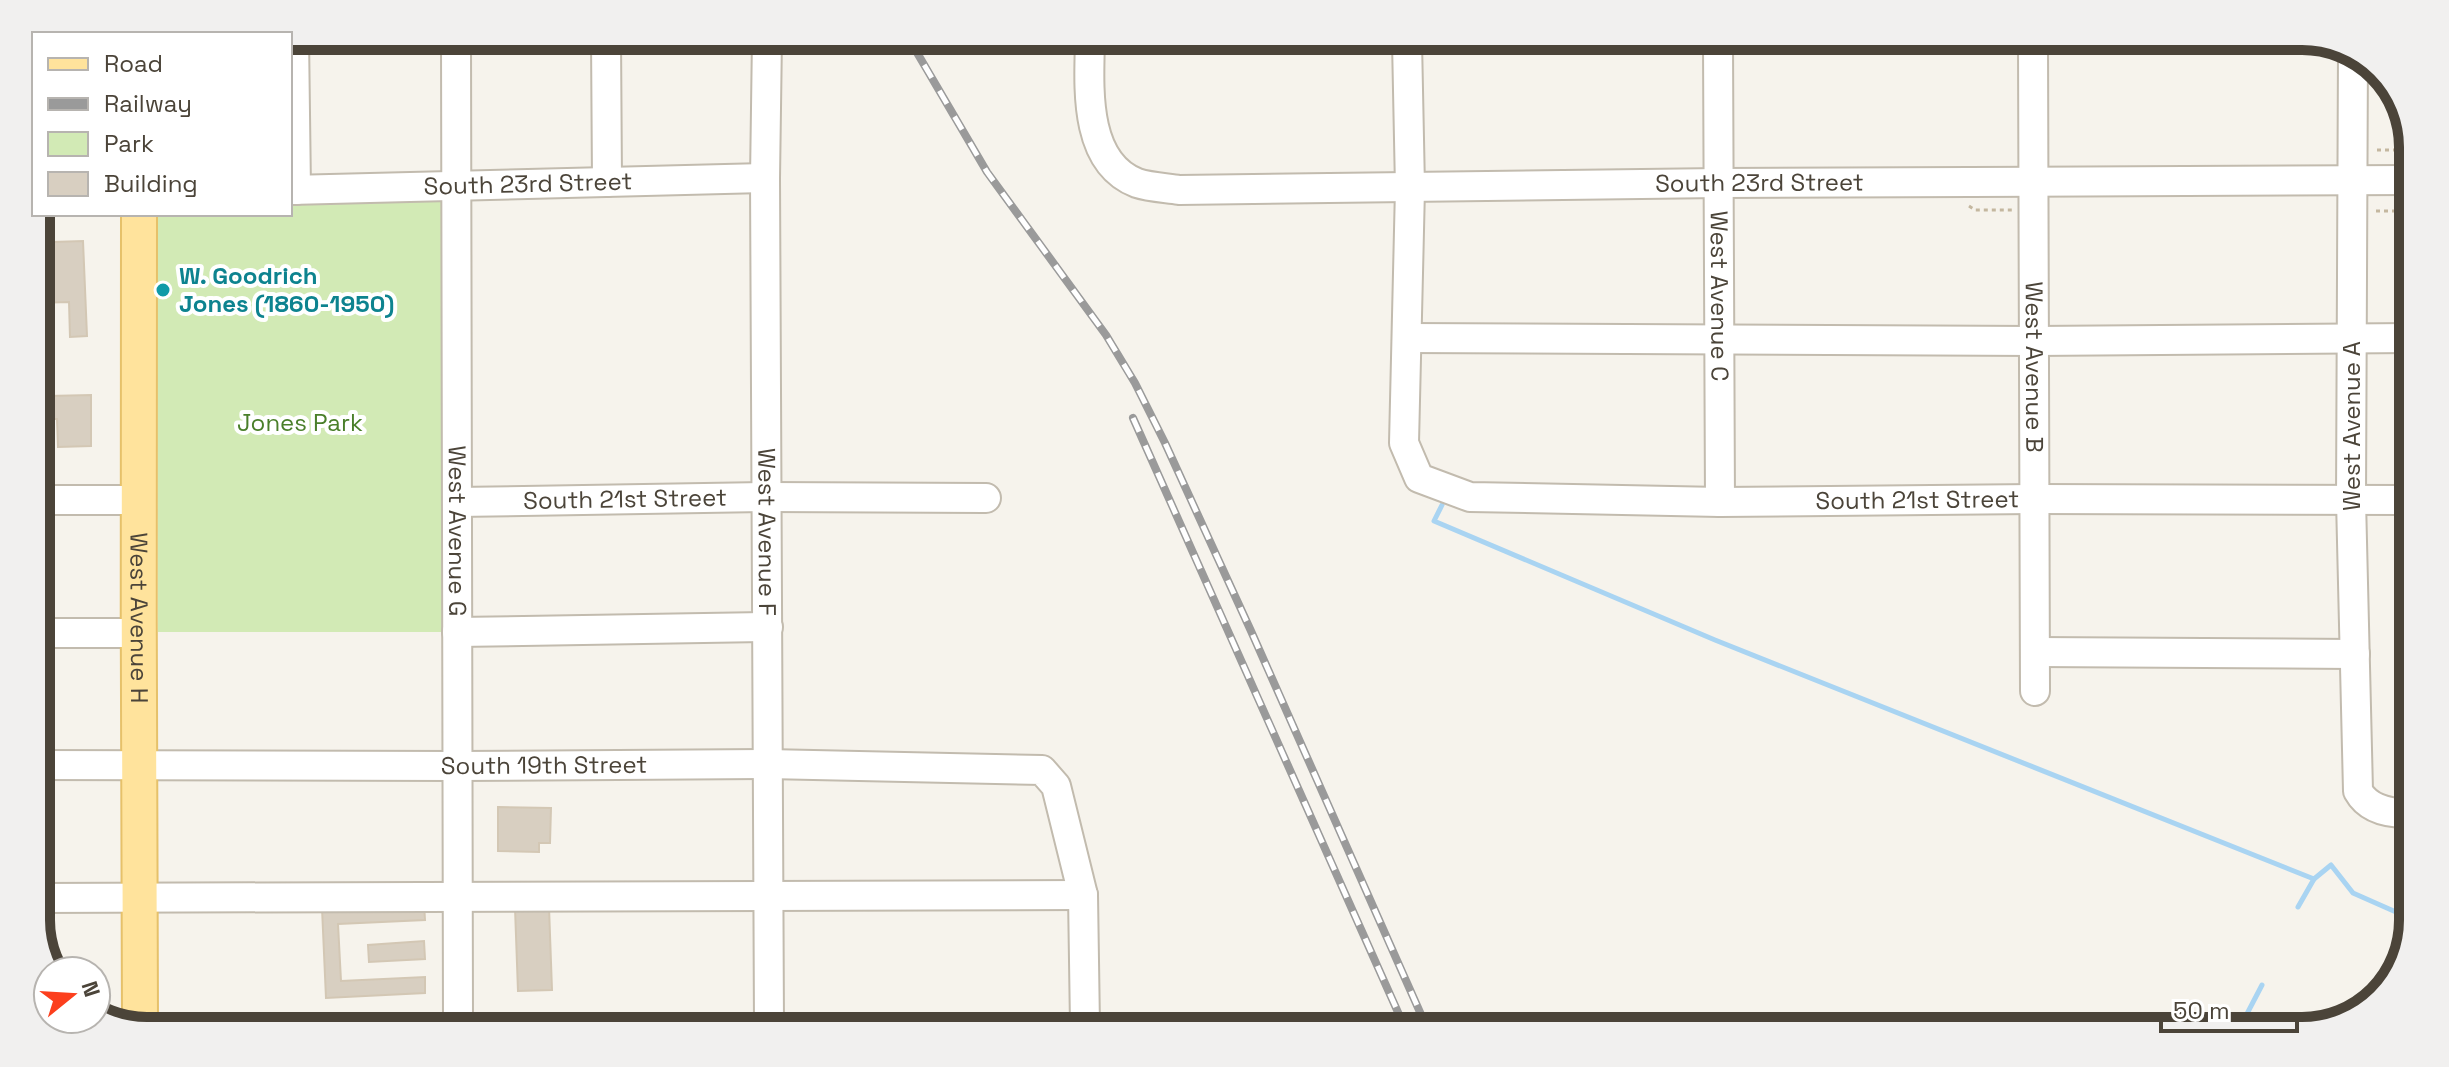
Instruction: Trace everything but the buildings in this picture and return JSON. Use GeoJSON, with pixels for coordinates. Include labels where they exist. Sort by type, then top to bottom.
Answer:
{"type":"FeatureCollection","features":[{"type":"Feature","properties":{"kind":"main road","name":"West Avenue H"},"geometry":{"type":"LineString","coordinates":[[139,216],[140,1016]]}},
{"type":"Feature","properties":{"kind":"street"},"geometry":{"type":"LineString","coordinates":[[293,190],[294,50]]}},
{"type":"Feature","properties":{"kind":"street","name":"West Avenue G"},"geometry":{"type":"LineString","coordinates":[[456,50],[458,1017]]}},
{"type":"Feature","properties":{"kind":"street"},"geometry":{"type":"LineString","coordinates":[[606,50],[607,182]]}},
{"type":"Feature","properties":{"kind":"street","name":"West Avenue F"},"geometry":{"type":"LineString","coordinates":[[767,50],[769,1017]]}},
{"type":"Feature","properties":{"kind":"street","name":"South 23rd Street"},"geometry":{"type":"LineString","coordinates":[[1090,50],[1093,129],[1112,166],[1136,183],[1179,190],[1720,183],[2399,180]]}},
{"type":"Feature","properties":{"kind":"street"},"geometry":{"type":"LineString","coordinates":[[1407,50],[1410,188],[1407,338],[2035,341],[2399,338]]}},
{"type":"Feature","properties":{"kind":"street","name":"West Avenue C"},"geometry":{"type":"LineString","coordinates":[[1718,50],[1720,502]]}},
{"type":"Feature","properties":{"kind":"street","name":"West Avenue B"},"geometry":{"type":"LineString","coordinates":[[2033,50],[2037,499],[2035,691]]}},
{"type":"Feature","properties":{"kind":"street","name":"West Avenue A"},"geometry":{"type":"LineString","coordinates":[[2353,64],[2351,500],[2358,791],[2363,801],[2387,813],[2399,813]]}},
{"type":"Feature","properties":{"kind":"street","name":"South 23rd Street"},"geometry":{"type":"LineString","coordinates":[[293,190],[765,178]]}},
{"type":"Feature","properties":{"kind":"street","name":"South 21st Street"},"geometry":{"type":"LineString","coordinates":[[1407,338],[1404,443],[1419,478],[1470,497],[1720,502],[2399,500]]}},
{"type":"Feature","properties":{"kind":"street","name":"South 21st Street"},"geometry":{"type":"LineString","coordinates":[[457,502],[767,497],[986,498]]}},
{"type":"Feature","properties":{"kind":"street"},"geometry":{"type":"LineString","coordinates":[[50,500],[137,500]]}},
{"type":"Feature","properties":{"kind":"street"},"geometry":{"type":"LineString","coordinates":[[457,632],[768,627]]}},
{"type":"Feature","properties":{"kind":"street"},"geometry":{"type":"LineString","coordinates":[[50,633],[140,633]]}},
{"type":"Feature","properties":{"kind":"street"},"geometry":{"type":"LineString","coordinates":[[2036,652],[2355,654]]}},
{"type":"Feature","properties":{"kind":"street","name":"South 19th Street"},"geometry":{"type":"LineString","coordinates":[[50,765],[768,764],[1042,770],[1056,786],[1083,895]]}},
{"type":"Feature","properties":{"kind":"street"},"geometry":{"type":"LineString","coordinates":[[50,898],[1083,895],[1085,1017]]}},
{"type":"Feature","properties":{"kind":"path"},"geometry":{"type":"LineString","coordinates":[[2377,150],[2399,150]]}},
{"type":"Feature","properties":{"kind":"path"},"geometry":{"type":"LineString","coordinates":[[2373,211],[2399,211]]}},
{"type":"Feature","properties":{"kind":"green space","name":"Jones Park"},"geometry":{"type":"Polygon","coordinates":[[[292,199],[441,199],[442,632],[158,632],[157,216],[292,216],[292,199]]]}},
{"type":"Feature","properties":{"kind":"waterway"},"geometry":{"type":"LineString","coordinates":[[1442,505],[1434,521],[1715,640],[2314,879]]}},
{"type":"Feature","properties":{"kind":"waterway"},"geometry":{"type":"LineString","coordinates":[[2298,907],[2314,879],[2331,865],[2353,893],[2399,913]]}},
{"type":"Feature","properties":{"kind":"waterway"},"geometry":{"type":"LineString","coordinates":[[2245,1017],[2262,985]]}},
{"type":"Feature","properties":{"kind":"railway"},"geometry":{"type":"LineString","coordinates":[[915,50],[987,172],[1106,335],[1135,383],[1251,631],[1422,1017]]}},
{"type":"Feature","properties":{"kind":"railway"},"geometry":{"type":"LineString","coordinates":[[1133,418],[1400,1017]]}},
{"type":"Feature","properties":{"kind":"place","name":"W. Goodrich Jones (1860-1950)"},"geometry":{"type":"Point","coordinates":[163,290]}}]}
